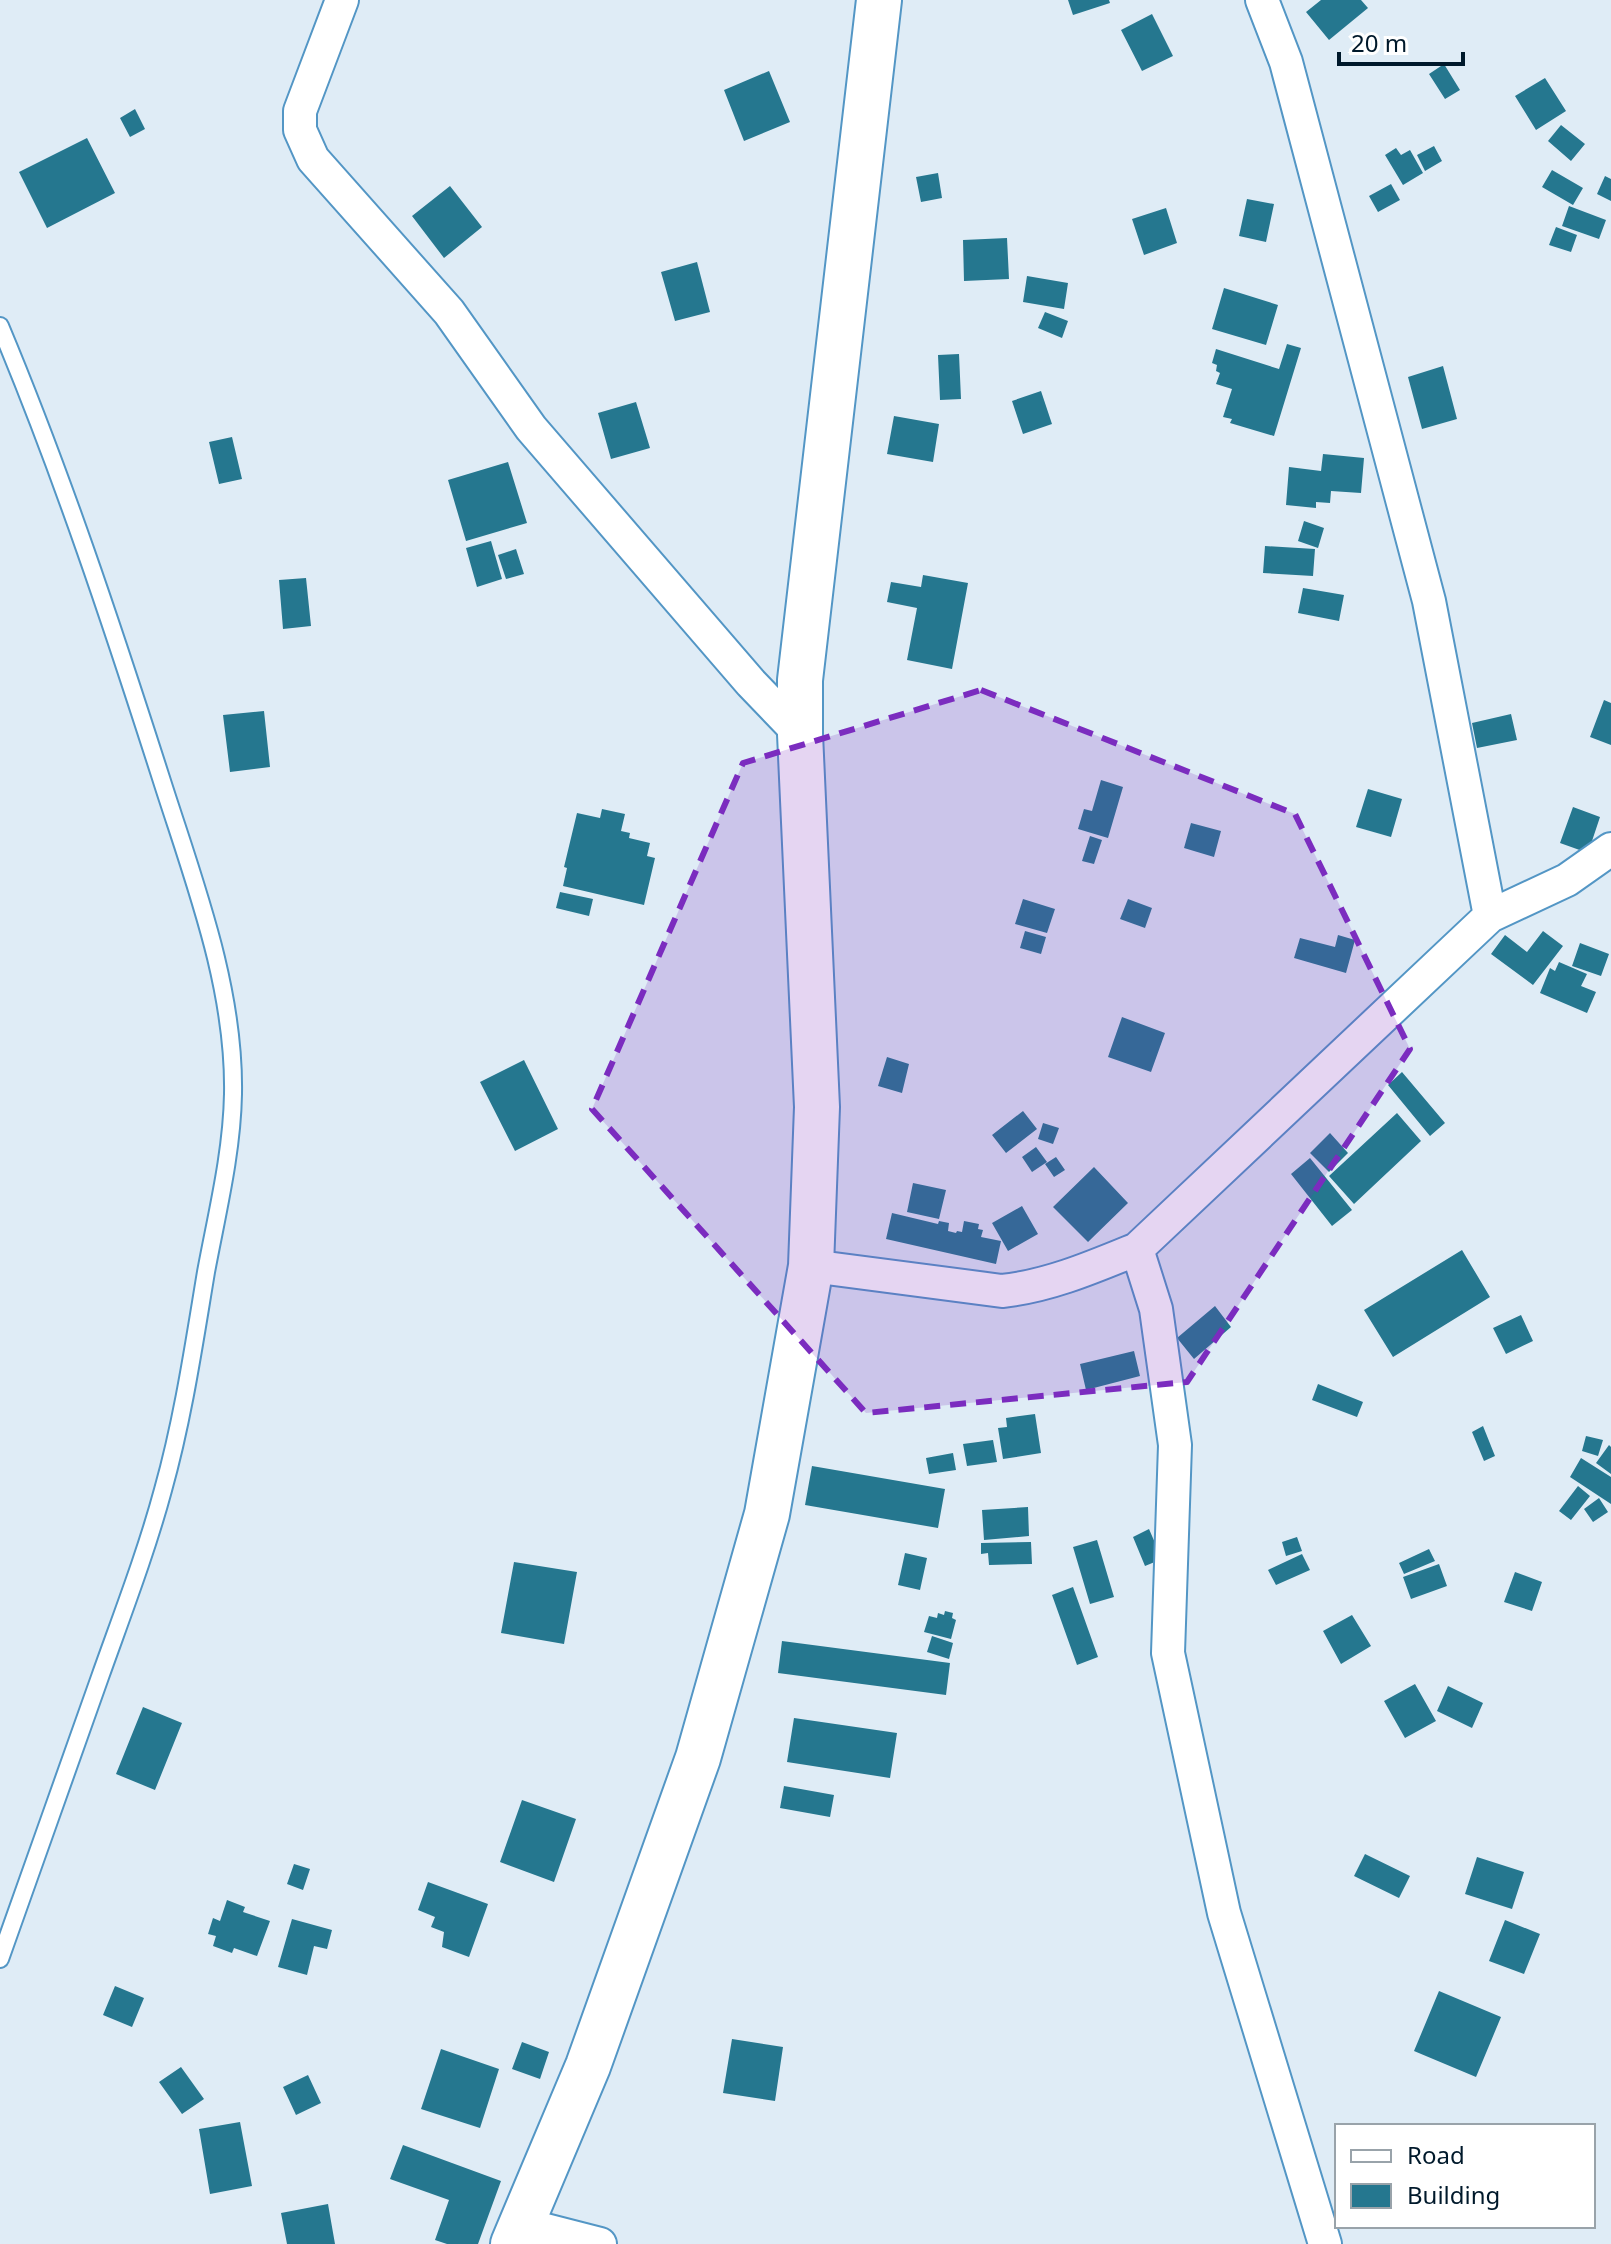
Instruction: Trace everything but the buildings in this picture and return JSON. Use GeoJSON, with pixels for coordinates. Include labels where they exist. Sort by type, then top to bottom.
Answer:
{"type":"FeatureCollection","features":[{"type":"Feature","properties":{"kind":"street"},"geometry":{"type":"LineString","coordinates":[[342,0],[300,111],[300,130],[313,159],[449,312],[531,428],[751,683],[800,734]]}},
{"type":"Feature","properties":{"kind":"street"},"geometry":{"type":"LineString","coordinates":[[600,2244],[517,2234],[588,2066],[698,1758],[767,1514],[811,1266],[817,1107],[800,680],[879,0]]}},
{"type":"Feature","properties":{"kind":"street"},"geometry":{"type":"LineString","coordinates":[[1262,0],[1286,62],[1429,601],[1490,916]]}},
{"type":"Feature","properties":{"kind":"street"},"geometry":{"type":"LineString","coordinates":[[811,1266],[1002,1291],[1025,1289],[1084,1271],[1137,1249],[1490,916],[1567,880],[1611,849]]}},
{"type":"Feature","properties":{"kind":"street"},"geometry":{"type":"LineString","coordinates":[[1137,1249],[1156,1309],[1175,1445],[1168,1653],[1224,1913],[1325,2244]]}},
{"type":"Feature","properties":{"kind":"lane"},"geometry":{"type":"LineString","coordinates":[[0,326],[36,411],[98,582],[176,825],[224,998],[230,1029],[233,1094],[228,1150],[196,1333],[164,1487],[143,1556],[0,1959]]}},
{"type":"Feature","properties":{"kind":"highlighted area"},"geometry":{"type":"Polygon","coordinates":[[[981,690],[1295,814],[1410,1049],[1187,1382],[866,1413],[592,1109],[743,763],[981,690]]]}}]}
